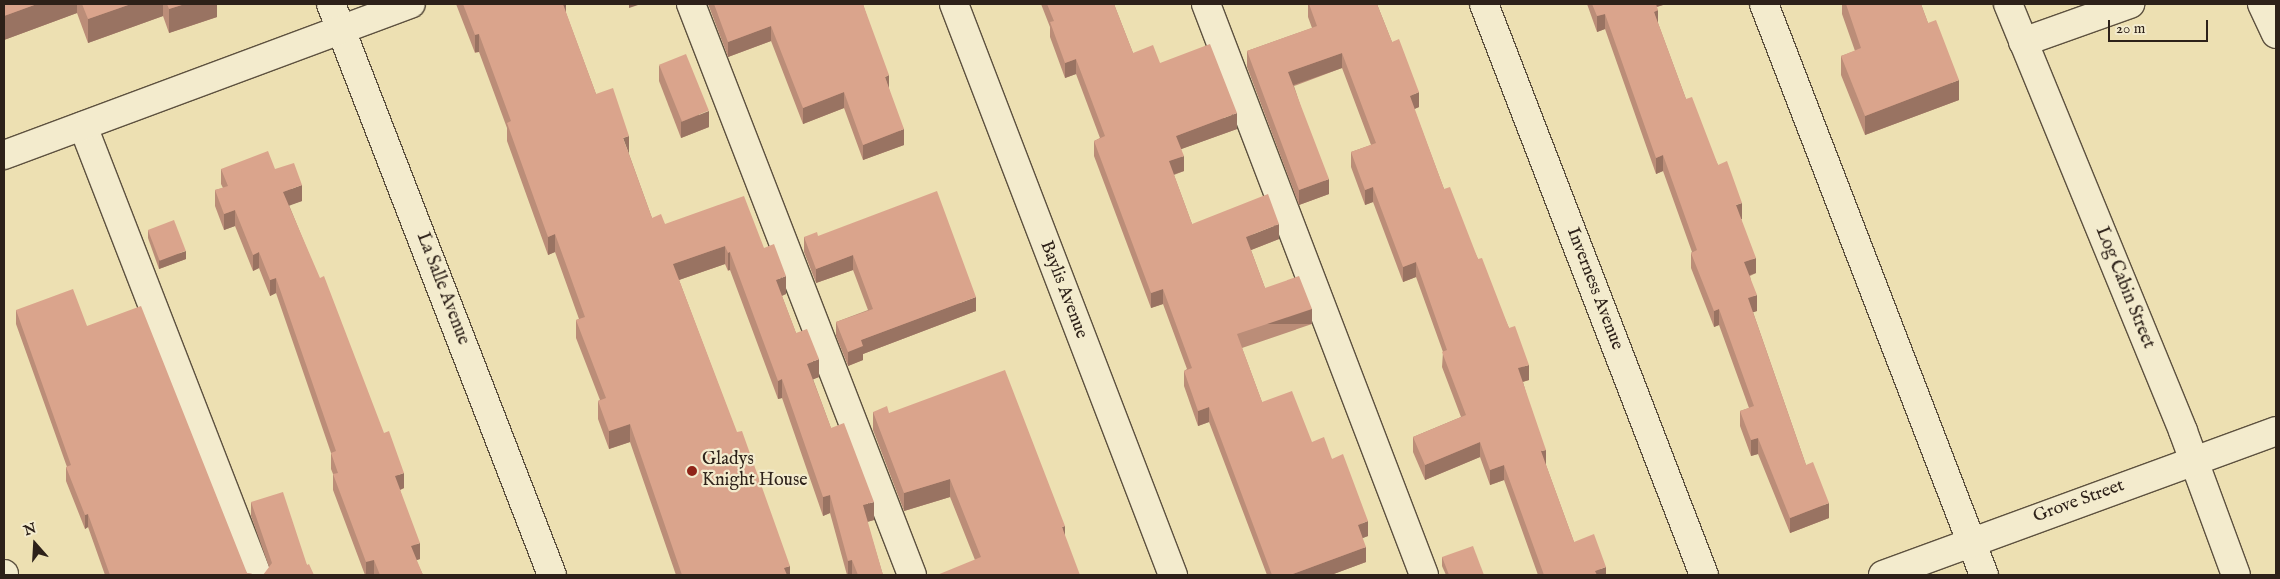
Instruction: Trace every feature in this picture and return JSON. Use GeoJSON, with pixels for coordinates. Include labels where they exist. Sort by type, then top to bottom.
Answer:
{"type":"FeatureCollection","features":[{"type":"Feature","properties":{"kind":"street","name":"La Salle Avenue"},"geometry":{"type":"LineString","coordinates":[[331,4],[343,30],[552,575]]}},
{"type":"Feature","properties":{"kind":"street"},"geometry":{"type":"LineString","coordinates":[[4,155],[411,4]]}},
{"type":"Feature","properties":{"kind":"street"},"geometry":{"type":"LineString","coordinates":[[691,4],[912,575]]}},
{"type":"Feature","properties":{"kind":"street","name":"Baylis Avenue"},"geometry":{"type":"LineString","coordinates":[[954,4],[1173,575]]}},
{"type":"Feature","properties":{"kind":"street"},"geometry":{"type":"LineString","coordinates":[[1206,4],[1424,575]]}},
{"type":"Feature","properties":{"kind":"street","name":"Inverness Avenue"},"geometry":{"type":"LineString","coordinates":[[1484,4],[1704,575]]}},
{"type":"Feature","properties":{"kind":"street"},"geometry":{"type":"LineString","coordinates":[[1764,4],[1984,575]]}},
{"type":"Feature","properties":{"kind":"street","name":"Log Cabin Street"},"geometry":{"type":"LineString","coordinates":[[2008,4],[2194,460],[2236,575]]}},
{"type":"Feature","properties":{"kind":"street"},"geometry":{"type":"LineString","coordinates":[[2023,42],[2130,4]]}},
{"type":"Feature","properties":{"kind":"street"},"geometry":{"type":"LineString","coordinates":[[2262,4],[2276,34]]}},
{"type":"Feature","properties":{"kind":"street"},"geometry":{"type":"LineString","coordinates":[[84,126],[257,575]]}},
{"type":"Feature","properties":{"kind":"street","name":"Grove Street"},"geometry":{"type":"LineString","coordinates":[[1883,575],[2276,431]]}},
{"type":"Feature","properties":{"kind":"building"},"geometry":{"type":"Polygon","coordinates":[[[4,4],[37,4],[4,16],[4,4]]]}},
{"type":"Feature","properties":{"kind":"building"},"geometry":{"type":"Polygon","coordinates":[[[82,4],[131,4],[88,19],[82,4]]]}},
{"type":"Feature","properties":{"kind":"building"},"geometry":{"type":"Polygon","coordinates":[[[167,4],[185,4],[169,9],[167,4]]]}},
{"type":"Feature","properties":{"kind":"building"},"geometry":{"type":"Polygon","coordinates":[[[463,4],[563,4],[596,94],[613,88],[629,136],[623,138],[652,218],[661,214],[665,224],[744,196],[764,248],[774,244],[786,276],[776,280],[796,333],[807,329],[819,359],[807,364],[831,428],[844,423],[874,502],[863,505],[883,575],[858,575],[852,560],[848,561],[830,495],[823,497],[782,379],[778,381],[730,252],[728,253],[725,246],[673,264],[737,432],[742,431],[790,566],[784,568],[787,575],[682,575],[630,424],[609,431],[598,401],[606,398],[576,320],[585,317],[555,234],[548,237],[507,123],[511,121],[479,34],[475,35],[463,4]]]}},
{"type":"Feature","properties":{"kind":"building"},"geometry":{"type":"Polygon","coordinates":[[[714,4],[863,4],[889,75],[885,77],[904,129],[863,145],[844,92],[803,108],[771,26],[728,42],[714,4]]]}},
{"type":"Feature","properties":{"kind":"building"},"geometry":{"type":"Polygon","coordinates":[[[1047,4],[1114,4],[1133,53],[1153,45],[1160,63],[1210,44],[1237,113],[1176,136],[1184,156],[1169,161],[1192,224],[1268,194],[1279,224],[1246,237],[1265,288],[1299,276],[1312,309],[1237,334],[1262,402],[1292,391],[1312,442],[1324,437],[1332,459],[1343,454],[1368,521],[1358,525],[1366,547],[1290,575],[1272,575],[1209,407],[1198,411],[1184,371],[1192,368],[1163,289],[1151,293],[1094,141],[1105,136],[1076,59],[1065,63],[1050,22],[1054,21],[1047,4]]]}},
{"type":"Feature","properties":{"kind":"building"},"geometry":{"type":"Polygon","coordinates":[[[1309,4],[1377,4],[1392,42],[1399,39],[1419,92],[1410,96],[1444,189],[1450,187],[1478,259],[1482,258],[1509,328],[1515,326],[1529,365],[1518,368],[1546,450],[1541,451],[1574,542],[1594,534],[1606,567],[1595,571],[1597,575],[1544,575],[1504,465],[1490,470],[1480,442],[1425,465],[1413,437],[1466,415],[1442,352],[1447,350],[1416,262],[1403,267],[1373,187],[1365,190],[1351,152],[1376,143],[1342,53],[1288,72],[1329,179],[1299,190],[1247,51],[1317,26],[1309,4]]]}},
{"type":"Feature","properties":{"kind":"building"},"geometry":{"type":"Polygon","coordinates":[[[1592,4],[1656,4],[1658,10],[1654,12],[1686,99],[1692,97],[1718,165],[1727,161],[1742,203],[1736,205],[1756,258],[1744,262],[1757,295],[1748,298],[1806,465],[1813,462],[1829,503],[1790,518],[1758,438],[1751,440],[1740,411],[1754,406],[1719,309],[1714,311],[1691,253],[1697,250],[1663,155],[1656,158],[1605,14],[1597,16],[1592,4]]]}},
{"type":"Feature","properties":{"kind":"building"},"geometry":{"type":"Polygon","coordinates":[[[1846,4],[1921,4],[1928,23],[1936,20],[1959,80],[1865,116],[1841,56],[1861,48],[1846,4]]]}},
{"type":"Feature","properties":{"kind":"building"},"geometry":{"type":"Polygon","coordinates":[[[686,54],[709,111],[682,121],[659,65],[686,54]]]}},
{"type":"Feature","properties":{"kind":"building"},"geometry":{"type":"Polygon","coordinates":[[[268,151],[275,169],[294,163],[302,185],[283,192],[320,278],[324,276],[384,433],[389,431],[404,473],[395,476],[420,543],[411,546],[423,575],[380,575],[374,560],[366,562],[333,474],[338,473],[331,453],[336,451],[276,278],[270,280],[259,252],[253,255],[235,210],[224,214],[215,190],[228,186],[221,169],[268,151]]]}},
{"type":"Feature","properties":{"kind":"building"},"geometry":{"type":"Polygon","coordinates":[[[937,191],[976,297],[861,340],[863,346],[848,352],[836,322],[873,309],[853,255],[816,269],[804,237],[817,232],[818,236],[937,191]]]}},
{"type":"Feature","properties":{"kind":"building"},"geometry":{"type":"Polygon","coordinates":[[[174,220],[186,251],[160,261],[148,230],[174,220]]]}},
{"type":"Feature","properties":{"kind":"building"},"geometry":{"type":"Polygon","coordinates":[[[73,289],[87,326],[141,306],[247,573],[258,575],[110,575],[88,514],[85,515],[66,467],[71,465],[16,310],[73,289]]]}},
{"type":"Feature","properties":{"kind":"building"},"geometry":{"type":"Polygon","coordinates":[[[1005,370],[1065,526],[1062,527],[1080,575],[937,575],[981,557],[950,479],[904,493],[873,412],[887,406],[889,413],[1005,370]]]}},
{"type":"Feature","properties":{"kind":"building"},"geometry":{"type":"Polygon","coordinates":[[[283,492],[307,565],[309,564],[314,575],[263,575],[272,563],[251,502],[283,492]]]}},
{"type":"Feature","properties":{"kind":"building"},"geometry":{"type":"Polygon","coordinates":[[[1473,546],[1484,575],[1449,575],[1442,557],[1473,546]]]}},
{"type":"Feature","properties":{"kind":"place","name":"Gladys Knight House"},"geometry":{"type":"Point","coordinates":[692,471]}}]}
